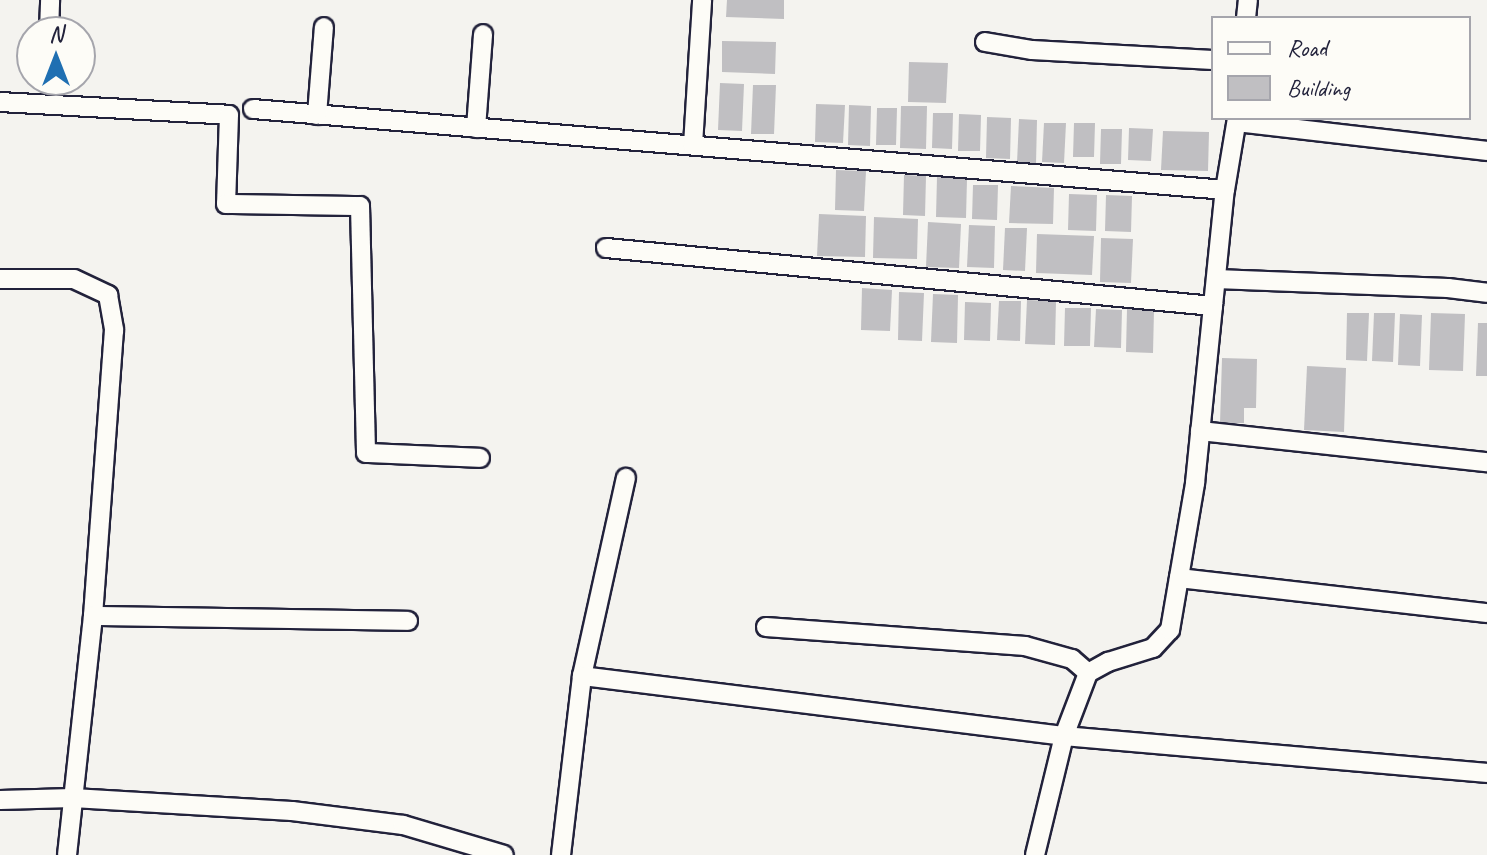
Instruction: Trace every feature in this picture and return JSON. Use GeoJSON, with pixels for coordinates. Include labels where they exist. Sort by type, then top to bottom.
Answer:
{"type":"FeatureCollection","features":[{"type":"Feature","properties":{"kind":"street"},"geometry":{"type":"LineString","coordinates":[[693,145],[702,0]]}},
{"type":"Feature","properties":{"kind":"street"},"geometry":{"type":"LineString","coordinates":[[317,115],[324,27]]}},
{"type":"Feature","properties":{"kind":"street"},"geometry":{"type":"LineString","coordinates":[[476,128],[483,34]]}},
{"type":"Feature","properties":{"kind":"street"},"geometry":{"type":"LineString","coordinates":[[985,42],[1032,50],[1211,60]]}},
{"type":"Feature","properties":{"kind":"street"},"geometry":{"type":"LineString","coordinates":[[0,102],[229,115],[226,204],[360,206],[366,453],[480,458]]}},
{"type":"Feature","properties":{"kind":"street"},"geometry":{"type":"LineString","coordinates":[[253,109],[1225,190]]}},
{"type":"Feature","properties":{"kind":"street"},"geometry":{"type":"LineString","coordinates":[[1035,855],[1064,736],[1088,673],[1153,648],[1170,630],[1200,431],[1225,190],[1237,120],[1487,151]]}},
{"type":"Feature","properties":{"kind":"street"},"geometry":{"type":"LineString","coordinates":[[606,248],[1213,306]]}},
{"type":"Feature","properties":{"kind":"street"},"geometry":{"type":"LineString","coordinates":[[0,279],[74,279],[108,295],[114,330],[93,616],[67,855]]}},
{"type":"Feature","properties":{"kind":"street"},"geometry":{"type":"LineString","coordinates":[[1216,279],[1448,288],[1487,293]]}},
{"type":"Feature","properties":{"kind":"street"},"geometry":{"type":"LineString","coordinates":[[1200,431],[1487,462]]}},
{"type":"Feature","properties":{"kind":"street"},"geometry":{"type":"LineString","coordinates":[[561,855],[582,676],[626,478]]}},
{"type":"Feature","properties":{"kind":"street"},"geometry":{"type":"LineString","coordinates":[[1179,578],[1487,613]]}},
{"type":"Feature","properties":{"kind":"street"},"geometry":{"type":"LineString","coordinates":[[93,616],[408,621]]}},
{"type":"Feature","properties":{"kind":"street"},"geometry":{"type":"LineString","coordinates":[[766,627],[1025,646],[1072,659],[1088,673]]}},
{"type":"Feature","properties":{"kind":"street"},"geometry":{"type":"LineString","coordinates":[[582,676],[1064,736],[1487,773]]}},
{"type":"Feature","properties":{"kind":"street"},"geometry":{"type":"LineString","coordinates":[[0,800],[73,798],[292,811],[403,825],[504,855]]}},
{"type":"Feature","properties":{"kind":"building"},"geometry":{"type":"Polygon","coordinates":[[[727,0],[784,0],[784,19],[726,17],[727,0]]]}},
{"type":"Feature","properties":{"kind":"building"},"geometry":{"type":"Polygon","coordinates":[[[722,41],[776,42],[775,74],[722,72],[722,41]]]}},
{"type":"Feature","properties":{"kind":"building"},"geometry":{"type":"Polygon","coordinates":[[[909,62],[948,63],[946,103],[908,102],[909,62]]]}},
{"type":"Feature","properties":{"kind":"building"},"geometry":{"type":"Polygon","coordinates":[[[720,83],[744,84],[742,131],[718,130],[720,83]]]}},
{"type":"Feature","properties":{"kind":"building"},"geometry":{"type":"Polygon","coordinates":[[[753,85],[776,85],[774,134],[751,134],[753,85]]]}},
{"type":"Feature","properties":{"kind":"building"},"geometry":{"type":"Polygon","coordinates":[[[816,104],[845,105],[843,143],[815,142],[816,104]]]}},
{"type":"Feature","properties":{"kind":"building"},"geometry":{"type":"Polygon","coordinates":[[[849,105],[871,106],[870,146],[848,145],[849,105]]]}},
{"type":"Feature","properties":{"kind":"building"},"geometry":{"type":"Polygon","coordinates":[[[901,106],[927,106],[926,149],[900,148],[901,106]]]}},
{"type":"Feature","properties":{"kind":"building"},"geometry":{"type":"Polygon","coordinates":[[[877,108],[897,108],[896,145],[876,145],[877,108]]]}},
{"type":"Feature","properties":{"kind":"building"},"geometry":{"type":"Polygon","coordinates":[[[933,113],[953,113],[952,149],[932,148],[933,113]]]}},
{"type":"Feature","properties":{"kind":"building"},"geometry":{"type":"Polygon","coordinates":[[[959,114],[981,115],[980,151],[958,151],[959,114]]]}},
{"type":"Feature","properties":{"kind":"building"},"geometry":{"type":"Polygon","coordinates":[[[987,117],[1011,118],[1010,159],[986,158],[987,117]]]}},
{"type":"Feature","properties":{"kind":"building"},"geometry":{"type":"Polygon","coordinates":[[[1019,119],[1037,120],[1036,164],[1017,163],[1019,119]]]}},
{"type":"Feature","properties":{"kind":"building"},"geometry":{"type":"Polygon","coordinates":[[[1044,123],[1066,123],[1064,163],[1042,162],[1044,123]]]}},
{"type":"Feature","properties":{"kind":"building"},"geometry":{"type":"Polygon","coordinates":[[[1074,123],[1095,123],[1094,157],[1073,157],[1074,123]]]}},
{"type":"Feature","properties":{"kind":"building"},"geometry":{"type":"Polygon","coordinates":[[[1129,128],[1153,129],[1151,161],[1128,160],[1129,128]]]}},
{"type":"Feature","properties":{"kind":"building"},"geometry":{"type":"Polygon","coordinates":[[[1101,129],[1122,129],[1121,164],[1100,164],[1101,129]]]}},
{"type":"Feature","properties":{"kind":"building"},"geometry":{"type":"Polygon","coordinates":[[[1163,131],[1209,132],[1208,171],[1161,170],[1163,131]]]}},
{"type":"Feature","properties":{"kind":"building"},"geometry":{"type":"Polygon","coordinates":[[[836,170],[866,171],[864,211],[835,210],[836,170]]]}},
{"type":"Feature","properties":{"kind":"building"},"geometry":{"type":"Polygon","coordinates":[[[904,175],[926,176],[925,216],[903,215],[904,175]]]}},
{"type":"Feature","properties":{"kind":"building"},"geometry":{"type":"Polygon","coordinates":[[[937,177],[967,179],[966,218],[936,217],[937,177]]]}},
{"type":"Feature","properties":{"kind":"building"},"geometry":{"type":"Polygon","coordinates":[[[973,185],[998,185],[997,220],[972,219],[973,185]]]}},
{"type":"Feature","properties":{"kind":"building"},"geometry":{"type":"Polygon","coordinates":[[[1011,186],[1054,188],[1053,224],[1009,223],[1011,186]]]}},
{"type":"Feature","properties":{"kind":"building"},"geometry":{"type":"Polygon","coordinates":[[[1069,194],[1097,195],[1096,231],[1068,230],[1069,194]]]}},
{"type":"Feature","properties":{"kind":"building"},"geometry":{"type":"Polygon","coordinates":[[[1106,195],[1132,196],[1131,232],[1105,231],[1106,195]]]}},
{"type":"Feature","properties":{"kind":"building"},"geometry":{"type":"Polygon","coordinates":[[[819,214],[866,216],[865,257],[817,256],[819,214]]]}},
{"type":"Feature","properties":{"kind":"building"},"geometry":{"type":"Polygon","coordinates":[[[874,217],[918,219],[917,259],[873,258],[874,217]]]}},
{"type":"Feature","properties":{"kind":"building"},"geometry":{"type":"Polygon","coordinates":[[[928,222],[961,224],[959,268],[926,267],[928,222]]]}},
{"type":"Feature","properties":{"kind":"building"},"geometry":{"type":"Polygon","coordinates":[[[969,225],[995,226],[994,268],[967,267],[969,225]]]}},
{"type":"Feature","properties":{"kind":"building"},"geometry":{"type":"Polygon","coordinates":[[[1005,228],[1027,228],[1025,271],[1003,270],[1005,228]]]}},
{"type":"Feature","properties":{"kind":"building"},"geometry":{"type":"Polygon","coordinates":[[[1037,234],[1094,236],[1092,275],[1036,273],[1037,234]]]}},
{"type":"Feature","properties":{"kind":"building"},"geometry":{"type":"Polygon","coordinates":[[[1101,238],[1133,239],[1131,283],[1100,282],[1101,238]]]}},
{"type":"Feature","properties":{"kind":"building"},"geometry":{"type":"Polygon","coordinates":[[[862,288],[892,290],[890,331],[861,330],[862,288]]]}},
{"type":"Feature","properties":{"kind":"building"},"geometry":{"type":"Polygon","coordinates":[[[899,292],[924,293],[922,341],[898,340],[899,292]]]}},
{"type":"Feature","properties":{"kind":"building"},"geometry":{"type":"Polygon","coordinates":[[[933,294],[958,295],[957,343],[931,342],[933,294]]]}},
{"type":"Feature","properties":{"kind":"building"},"geometry":{"type":"Polygon","coordinates":[[[1027,300],[1056,301],[1055,345],[1025,344],[1027,300]]]}},
{"type":"Feature","properties":{"kind":"building"},"geometry":{"type":"Polygon","coordinates":[[[999,301],[1021,301],[1020,341],[997,340],[999,301]]]}},
{"type":"Feature","properties":{"kind":"building"},"geometry":{"type":"Polygon","coordinates":[[[965,302],[991,303],[990,341],[964,340],[965,302]]]}},
{"type":"Feature","properties":{"kind":"building"},"geometry":{"type":"Polygon","coordinates":[[[1065,308],[1091,308],[1090,346],[1064,346],[1065,308]]]}},
{"type":"Feature","properties":{"kind":"building"},"geometry":{"type":"Polygon","coordinates":[[[1096,309],[1122,310],[1121,348],[1094,347],[1096,309]]]}},
{"type":"Feature","properties":{"kind":"building"},"geometry":{"type":"Polygon","coordinates":[[[1127,309],[1154,310],[1153,353],[1126,352],[1127,309]]]}},
{"type":"Feature","properties":{"kind":"building"},"geometry":{"type":"Polygon","coordinates":[[[1347,313],[1369,313],[1367,361],[1346,360],[1347,313]]]}},
{"type":"Feature","properties":{"kind":"building"},"geometry":{"type":"Polygon","coordinates":[[[1374,313],[1395,313],[1393,362],[1372,361],[1374,313]]]}},
{"type":"Feature","properties":{"kind":"building"},"geometry":{"type":"Polygon","coordinates":[[[1431,313],[1465,314],[1463,371],[1429,370],[1431,313]]]}},
{"type":"Feature","properties":{"kind":"building"},"geometry":{"type":"Polygon","coordinates":[[[1400,314],[1422,315],[1420,366],[1398,365],[1400,314]]]}},
{"type":"Feature","properties":{"kind":"building"},"geometry":{"type":"Polygon","coordinates":[[[1478,323],[1487,323],[1487,376],[1476,376],[1478,323]]]}},
{"type":"Feature","properties":{"kind":"building"},"geometry":{"type":"Polygon","coordinates":[[[1222,358],[1257,359],[1256,408],[1244,408],[1244,423],[1220,423],[1222,358]]]}},
{"type":"Feature","properties":{"kind":"building"},"geometry":{"type":"Polygon","coordinates":[[[1307,366],[1346,368],[1344,432],[1304,430],[1307,366]]]}}]}
